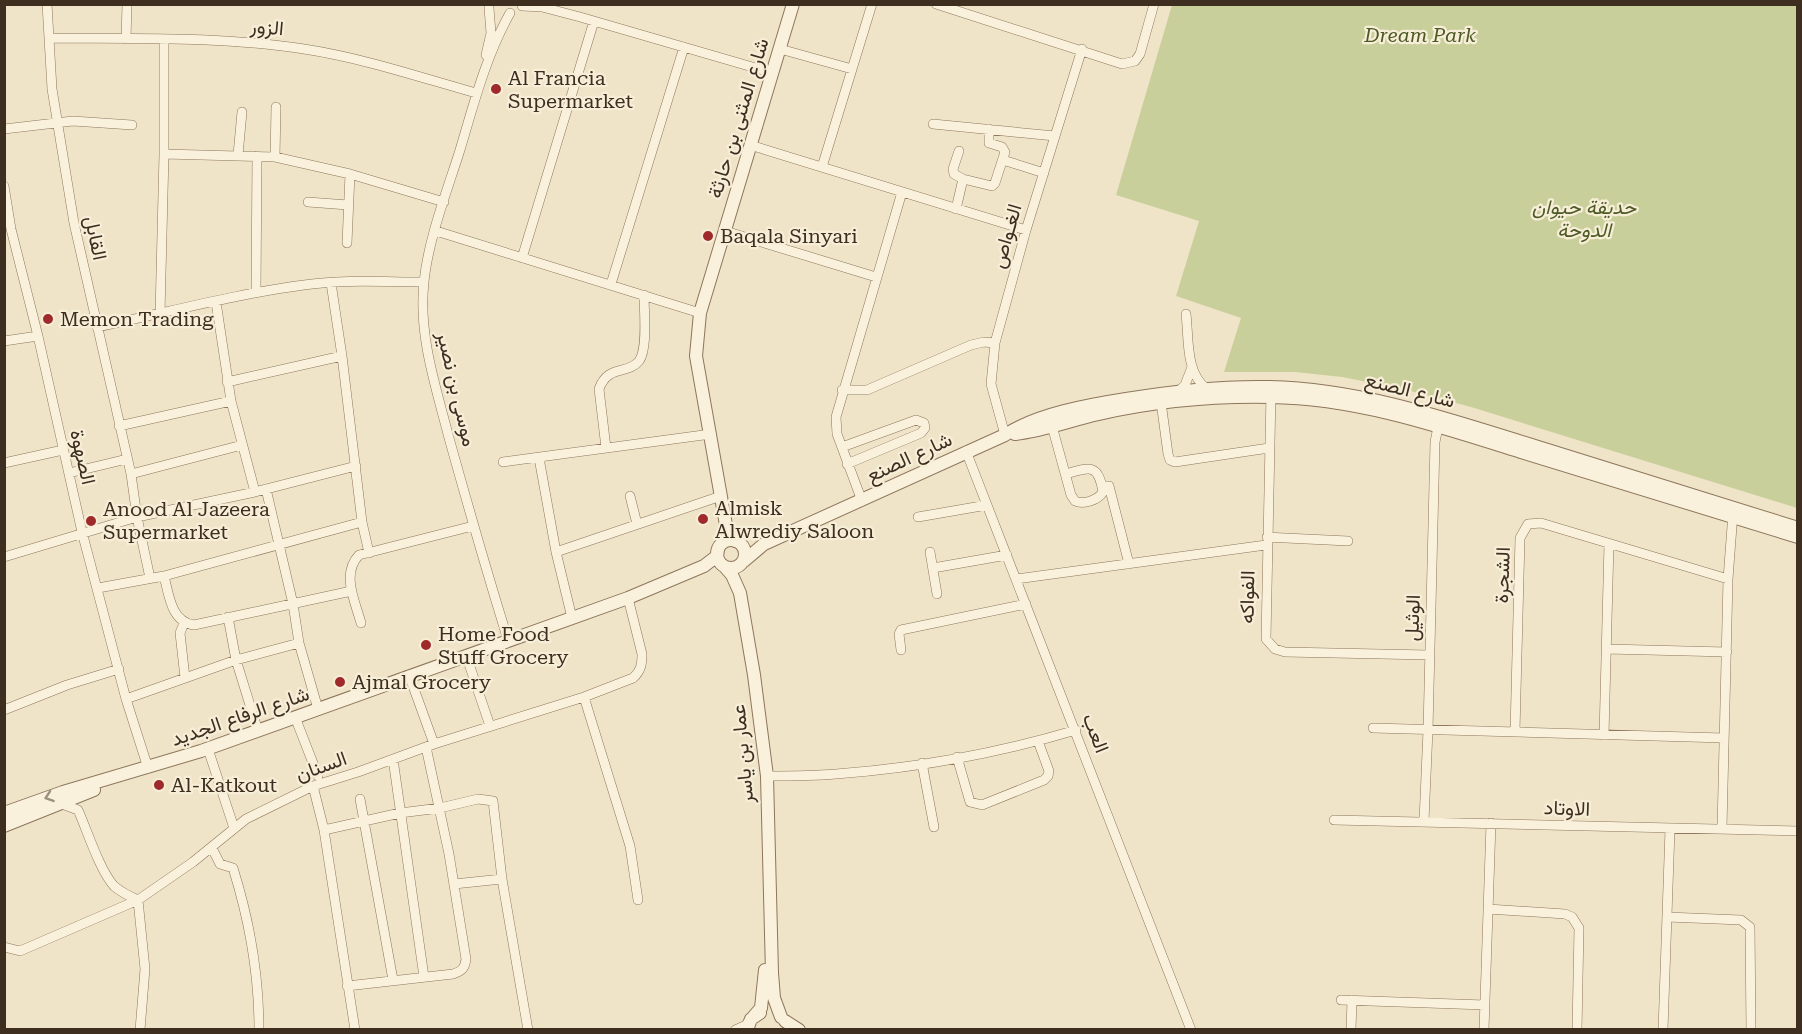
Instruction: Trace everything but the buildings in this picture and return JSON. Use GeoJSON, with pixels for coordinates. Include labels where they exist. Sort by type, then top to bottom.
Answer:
{"type":"FeatureCollection","features":[{"type":"Feature","properties":{"kind":"street","name":"القابل"},"geometry":{"type":"LineString","coordinates":[[47,4],[52,89],[74,223],[131,474],[136,518],[150,578]]}},
{"type":"Feature","properties":{"kind":"street"},"geometry":{"type":"LineString","coordinates":[[126,39],[127,4]]}},
{"type":"Feature","properties":{"kind":"street"},"geometry":{"type":"LineString","coordinates":[[554,4],[580,17]]}},
{"type":"Feature","properties":{"kind":"street","name":"شارع المثنى بن حارثة"},"geometry":{"type":"LineString","coordinates":[[737,541],[726,525],[696,356],[700,313],[793,4]]}},
{"type":"Feature","properties":{"kind":"street"},"geometry":{"type":"LineString","coordinates":[[822,167],[872,4]]}},
{"type":"Feature","properties":{"kind":"street"},"geometry":{"type":"LineString","coordinates":[[936,4],[1122,64],[1135,61],[1140,54],[1154,4]]}},
{"type":"Feature","properties":{"kind":"street"},"geometry":{"type":"LineString","coordinates":[[487,6],[495,12],[510,13],[522,5],[542,8],[772,73]]}},
{"type":"Feature","properties":{"kind":"street","name":"موسى بن نصير"},"geometry":{"type":"LineString","coordinates":[[482,75],[491,33],[487,6]]}},
{"type":"Feature","properties":{"kind":"street","name":"موسى بن نصير"},"geometry":{"type":"LineString","coordinates":[[508,640],[473,526],[427,350],[423,316],[424,282],[444,202],[482,75],[510,13]]}},
{"type":"Feature","properties":{"kind":"street"},"geometry":{"type":"LineString","coordinates":[[522,258],[594,21]]}},
{"type":"Feature","properties":{"kind":"street","name":"الزور"},"geometry":{"type":"LineString","coordinates":[[49,38],[241,42],[304,49],[358,59],[476,93]]}},
{"type":"Feature","properties":{"kind":"street"},"geometry":{"type":"LineString","coordinates":[[160,314],[164,40]]}},
{"type":"Feature","properties":{"kind":"street"},"geometry":{"type":"LineString","coordinates":[[611,284],[684,47]]}},
{"type":"Feature","properties":{"kind":"street"},"geometry":{"type":"LineString","coordinates":[[780,49],[852,69]]}},
{"type":"Feature","properties":{"kind":"street","name":"الغـواص"},"geometry":{"type":"LineString","coordinates":[[1005,435],[991,384],[994,343],[1026,230],[1082,50]]}},
{"type":"Feature","properties":{"kind":"street"},"geometry":{"type":"LineString","coordinates":[[275,157],[276,107]]}},
{"type":"Feature","properties":{"kind":"street"},"geometry":{"type":"LineString","coordinates":[[238,155],[242,112]]}},
{"type":"Feature","properties":{"kind":"street"},"geometry":{"type":"LineString","coordinates":[[4,129],[73,121],[132,125]]}},
{"type":"Feature","properties":{"kind":"street"},"geometry":{"type":"LineString","coordinates":[[933,124],[1055,136]]}},
{"type":"Feature","properties":{"kind":"street"},"geometry":{"type":"LineString","coordinates":[[959,150],[953,172],[963,179],[992,186],[1005,152],[1004,148],[989,143],[989,129]]}},
{"type":"Feature","properties":{"kind":"street"},"geometry":{"type":"LineString","coordinates":[[750,146],[1026,230]]}},
{"type":"Feature","properties":{"kind":"street"},"geometry":{"type":"LineString","coordinates":[[164,154],[275,157],[350,174],[444,202]]}},
{"type":"Feature","properties":{"kind":"street"},"geometry":{"type":"LineString","coordinates":[[256,292],[257,156]]}},
{"type":"Feature","properties":{"kind":"street"},"geometry":{"type":"LineString","coordinates":[[1003,160],[1044,173]]}},
{"type":"Feature","properties":{"kind":"street"},"geometry":{"type":"LineString","coordinates":[[347,243],[350,174]]}},
{"type":"Feature","properties":{"kind":"street"},"geometry":{"type":"LineString","coordinates":[[956,209],[963,179]]}},
{"type":"Feature","properties":{"kind":"street","name":"الصهوة"},"geometry":{"type":"LineString","coordinates":[[4,186],[11,230],[38,336],[82,532],[120,669],[126,699],[148,768]]}},
{"type":"Feature","properties":{"kind":"street"},"geometry":{"type":"LineString","coordinates":[[862,501],[837,434],[836,417],[842,390],[902,192]]}},
{"type":"Feature","properties":{"kind":"street"},"geometry":{"type":"LineString","coordinates":[[308,202],[348,205]]}},
{"type":"Feature","properties":{"kind":"street"},"geometry":{"type":"LineString","coordinates":[[436,231],[700,313]]}},
{"type":"Feature","properties":{"kind":"street"},"geometry":{"type":"LineString","coordinates":[[725,231],[876,277]]}},
{"type":"Feature","properties":{"kind":"street"},"geometry":{"type":"LineString","coordinates":[[98,327],[256,292],[331,283],[424,282]]}},
{"type":"Feature","properties":{"kind":"street"},"geometry":{"type":"LineString","coordinates":[[331,283],[362,522],[369,553]]}},
{"type":"Feature","properties":{"kind":"street"},"geometry":{"type":"LineString","coordinates":[[606,448],[599,389],[608,375],[633,366],[639,361],[644,349],[644,295]]}},
{"type":"Feature","properties":{"kind":"street"},"geometry":{"type":"LineString","coordinates":[[216,302],[227,382],[255,492]]}},
{"type":"Feature","properties":{"kind":"street"},"geometry":{"type":"LineString","coordinates":[[1186,314],[1192,367],[1199,383],[1207,389]]}},
{"type":"Feature","properties":{"kind":"street"},"geometry":{"type":"LineString","coordinates":[[4,341],[38,336]]}},
{"type":"Feature","properties":{"kind":"street"},"geometry":{"type":"LineString","coordinates":[[842,390],[867,390],[971,345],[984,342],[994,343]]}},
{"type":"Feature","properties":{"kind":"street"},"geometry":{"type":"LineString","coordinates":[[227,382],[342,356]]}},
{"type":"Feature","properties":{"kind":"street"},"geometry":{"type":"LineString","coordinates":[[1180,390],[1185,385],[1192,367]]}},
{"type":"Feature","properties":{"kind":"street","name":"شارع الصنع"},"geometry":{"type":"LineString","coordinates":[[743,562],[764,544],[1005,435],[1019,426],[1069,411],[1180,390],[1207,389],[1374,400],[1734,513],[1797,537]]}},
{"type":"Feature","properties":{"kind":"street","name":"شارع الصنع"},"geometry":{"type":"LineString","coordinates":[[1005,435],[1161,402],[1271,392]]}},
{"type":"Feature","properties":{"kind":"street","name":"الفواكه"},"geometry":{"type":"LineString","coordinates":[[1271,392],[1264,633],[1270,645],[1284,652],[1429,655]]}},
{"type":"Feature","properties":{"kind":"street"},"geometry":{"type":"LineString","coordinates":[[119,426],[231,401]]}},
{"type":"Feature","properties":{"kind":"street"},"geometry":{"type":"LineString","coordinates":[[1161,402],[1170,460],[1175,462],[1269,448]]}},
{"type":"Feature","properties":{"kind":"street"},"geometry":{"type":"LineString","coordinates":[[842,447],[916,420],[924,423],[926,428],[921,433],[847,464]]}},
{"type":"Feature","properties":{"kind":"street","name":"الوثيل"},"geometry":{"type":"LineString","coordinates":[[1424,821],[1435,442],[1439,421]]}},
{"type":"Feature","properties":{"kind":"street"},"geometry":{"type":"LineString","coordinates":[[1052,426],[1071,495],[1075,501],[1080,503],[1100,497],[1103,492],[1097,472],[1093,468],[1066,474]]}},
{"type":"Feature","properties":{"kind":"street"},"geometry":{"type":"LineString","coordinates":[[503,462],[711,434]]}},
{"type":"Feature","properties":{"kind":"street"},"geometry":{"type":"LineString","coordinates":[[131,474],[242,445]]}},
{"type":"Feature","properties":{"kind":"street"},"geometry":{"type":"LineString","coordinates":[[4,463],[63,450]]}},
{"type":"Feature","properties":{"kind":"street","name":"العب"},"geometry":{"type":"LineString","coordinates":[[966,451],[1191,1029]]}},
{"type":"Feature","properties":{"kind":"street"},"geometry":{"type":"LineString","coordinates":[[539,458],[556,552],[572,618]]}},
{"type":"Feature","properties":{"kind":"street"},"geometry":{"type":"LineString","coordinates":[[69,473],[127,459]]}},
{"type":"Feature","properties":{"kind":"street"},"geometry":{"type":"LineString","coordinates":[[4,557],[82,532],[136,518],[255,492],[356,466]]}},
{"type":"Feature","properties":{"kind":"street"},"geometry":{"type":"LineString","coordinates":[[1102,486],[1109,486],[1129,564]]}},
{"type":"Feature","properties":{"kind":"street"},"geometry":{"type":"LineString","coordinates":[[266,489],[281,546],[293,604],[298,643],[318,709]]}},
{"type":"Feature","properties":{"kind":"street"},"geometry":{"type":"LineString","coordinates":[[630,496],[637,524]]}},
{"type":"Feature","properties":{"kind":"street"},"geometry":{"type":"LineString","coordinates":[[556,552],[721,496]]}},
{"type":"Feature","properties":{"kind":"street"},"geometry":{"type":"LineString","coordinates":[[918,517],[987,505]]}},
{"type":"Feature","properties":{"kind":"street"},"geometry":{"type":"LineString","coordinates":[[1722,828],[1728,579],[1734,513]]}},
{"type":"Feature","properties":{"kind":"street","name":"شارع الصنع"},"geometry":{"type":"LineString","coordinates":[[1734,513],[1797,528]]}},
{"type":"Feature","properties":{"kind":"street"},"geometry":{"type":"LineString","coordinates":[[98,588],[164,576],[281,546],[362,522]]}},
{"type":"Feature","properties":{"kind":"street","name":"الشجرة"},"geometry":{"type":"LineString","coordinates":[[1515,731],[1520,538],[1528,524],[1541,523],[1728,579]]}},
{"type":"Feature","properties":{"kind":"street","name":"شارع المثنى بن حارثة"},"geometry":{"type":"LineString","coordinates":[[719,548],[726,525]]}},
{"type":"Feature","properties":{"kind":"street"},"geometry":{"type":"LineString","coordinates":[[361,623],[349,573],[352,562],[359,555],[473,526]]}},
{"type":"Feature","properties":{"kind":"street"},"geometry":{"type":"LineString","coordinates":[[727,541],[737,541],[746,553],[743,562],[736,568],[724,566],[718,558],[719,548],[727,541]]}},
{"type":"Feature","properties":{"kind":"street","name":"شارع الصنع"},"geometry":{"type":"LineString","coordinates":[[737,541],[764,544]]}},
{"type":"Feature","properties":{"kind":"street"},"geometry":{"type":"LineString","coordinates":[[1016,579],[1129,564],[1266,541],[1348,541]]}},
{"type":"Feature","properties":{"kind":"street"},"geometry":{"type":"LineString","coordinates":[[1604,735],[1609,544]]}},
{"type":"Feature","properties":{"kind":"street","name":"شارع الرفاع الجديد"},"geometry":{"type":"LineString","coordinates":[[4,813],[63,792],[208,749],[628,598],[704,566],[717,556],[719,548]]}},
{"type":"Feature","properties":{"kind":"street"},"geometry":{"type":"LineString","coordinates":[[930,552],[937,594]]}},
{"type":"Feature","properties":{"kind":"street"},"geometry":{"type":"LineString","coordinates":[[933,568],[1007,555]]}},
{"type":"Feature","properties":{"kind":"street","name":"عمار بن ياسر"},"geometry":{"type":"LineString","coordinates":[[740,594],[743,562]]}},
{"type":"Feature","properties":{"kind":"street","name":"شارع الرفاع الجديد"},"geometry":{"type":"LineString","coordinates":[[704,566],[724,566]]}},
{"type":"Feature","properties":{"kind":"street","name":"عمار بن ياسر"},"geometry":{"type":"LineString","coordinates":[[724,566],[732,575],[740,594],[754,675],[767,776],[772,981],[774,998],[784,1023]]}},
{"type":"Feature","properties":{"kind":"street"},"geometry":{"type":"LineString","coordinates":[[164,576],[174,610],[184,623],[201,625],[228,617],[347,592],[351,589]]}},
{"type":"Feature","properties":{"kind":"street","name":"السنان"},"geometry":{"type":"LineString","coordinates":[[4,947],[20,951],[138,900],[212,848],[246,819],[313,786],[584,697],[633,678],[639,672],[642,654],[628,598]]}},
{"type":"Feature","properties":{"kind":"street"},"geometry":{"type":"LineString","coordinates":[[901,650],[899,634],[901,630],[1026,604]]}},
{"type":"Feature","properties":{"kind":"street"},"geometry":{"type":"LineString","coordinates":[[228,617],[236,660],[258,731]]}},
{"type":"Feature","properties":{"kind":"street"},"geometry":{"type":"LineString","coordinates":[[184,623],[180,633],[185,678]]}},
{"type":"Feature","properties":{"kind":"street"},"geometry":{"type":"LineString","coordinates":[[126,699],[236,660],[298,643]]}},
{"type":"Feature","properties":{"kind":"street"},"geometry":{"type":"LineString","coordinates":[[1607,650],[1727,652]]}},
{"type":"Feature","properties":{"kind":"street"},"geometry":{"type":"LineString","coordinates":[[466,655],[490,726]]}},
{"type":"Feature","properties":{"kind":"street"},"geometry":{"type":"LineString","coordinates":[[4,710],[67,685],[120,669]]}},
{"type":"Feature","properties":{"kind":"street"},"geometry":{"type":"LineString","coordinates":[[347,986],[453,974],[461,972],[465,966],[466,959],[430,746],[409,675]]}},
{"type":"Feature","properties":{"kind":"street"},"geometry":{"type":"LineString","coordinates":[[584,697],[630,846],[638,900]]}},
{"type":"Feature","properties":{"kind":"street"},"geometry":{"type":"LineString","coordinates":[[295,717],[318,776]]}},
{"type":"Feature","properties":{"kind":"street"},"geometry":{"type":"LineString","coordinates":[[1373,728],[1724,738]]}},
{"type":"Feature","properties":{"kind":"street"},"geometry":{"type":"LineString","coordinates":[[767,776],[836,774],[922,763],[1038,741],[1076,730]]}},
{"type":"Feature","properties":{"kind":"street"},"geometry":{"type":"LineString","coordinates":[[957,757],[970,802],[982,805],[1044,780],[1048,776],[1049,771],[1038,741]]}},
{"type":"Feature","properties":{"kind":"street"},"geometry":{"type":"LineString","coordinates":[[208,749],[234,828]]}},
{"type":"Feature","properties":{"kind":"street"},"geometry":{"type":"LineString","coordinates":[[393,759],[424,976]]}},
{"type":"Feature","properties":{"kind":"street"},"geometry":{"type":"LineString","coordinates":[[922,763],[934,827]]}},
{"type":"Feature","properties":{"kind":"street","name":"شارع الرفاع الجديد"},"geometry":{"type":"LineString","coordinates":[[4,826],[62,804],[125,775]]}},
{"type":"Feature","properties":{"kind":"street"},"geometry":{"type":"LineString","coordinates":[[313,786],[324,830],[355,1029]]}},
{"type":"Feature","properties":{"kind":"street"},"geometry":{"type":"LineString","coordinates":[[78,810],[88,793]]}},
{"type":"Feature","properties":{"kind":"street"},"geometry":{"type":"LineString","coordinates":[[360,798],[393,980]]}},
{"type":"Feature","properties":{"kind":"street"},"geometry":{"type":"LineString","coordinates":[[324,830],[478,799],[493,801],[502,879],[528,1029]]}},
{"type":"Feature","properties":{"kind":"street"},"geometry":{"type":"LineString","coordinates":[[62,804],[78,810],[113,884],[124,894],[138,900],[146,969],[140,1029]]}},
{"type":"Feature","properties":{"kind":"street","name":"الاوتاد"},"geometry":{"type":"LineString","coordinates":[[1335,820],[1797,831]]}},
{"type":"Feature","properties":{"kind":"street"},"geometry":{"type":"LineString","coordinates":[[1484,1029],[1491,823]]}},
{"type":"Feature","properties":{"kind":"street"},"geometry":{"type":"LineString","coordinates":[[1663,1029],[1670,829]]}},
{"type":"Feature","properties":{"kind":"street"},"geometry":{"type":"LineString","coordinates":[[212,848],[220,864],[233,868],[240,893],[252,952],[259,1029]]}},
{"type":"Feature","properties":{"kind":"street"},"geometry":{"type":"LineString","coordinates":[[454,884],[502,879]]}},
{"type":"Feature","properties":{"kind":"street"},"geometry":{"type":"LineString","coordinates":[[1488,909],[1564,914],[1572,917],[1576,922],[1579,928],[1577,1029]]}},
{"type":"Feature","properties":{"kind":"street","name":"عمار بن ياسر"},"geometry":{"type":"LineString","coordinates":[[750,1022],[761,1008],[764,995],[767,924],[770,912]]}},
{"type":"Feature","properties":{"kind":"street"},"geometry":{"type":"LineString","coordinates":[[1667,917],[1741,920],[1750,927],[1751,1029]]}},
{"type":"Feature","properties":{"kind":"street"},"geometry":{"type":"LineString","coordinates":[[1341,1000],[1485,1005]]}},
{"type":"Feature","properties":{"kind":"street"},"geometry":{"type":"LineString","coordinates":[[1351,1029],[1352,1000]]}},
{"type":"Feature","properties":{"kind":"street"},"geometry":{"type":"LineString","coordinates":[[735,1029],[746,1025],[765,1011],[776,1014],[784,1023],[799,1029]]}},
{"type":"Feature","properties":{"kind":"green space","name":"حديقة حيوان الدوحة"},"geometry":{"type":"Polygon","coordinates":[[[1172,5],[1797,5],[1797,508],[1471,407],[1403,389],[1342,377],[1295,372],[1224,372],[1241,318],[1176,296],[1199,221],[1116,195],[1172,5]]]}},
{"type":"Feature","properties":{"kind":"place","name":"Al Francia Supermarket"},"geometry":{"type":"Point","coordinates":[496,89]}},
{"type":"Feature","properties":{"kind":"place","name":"Baqala Sinyari"},"geometry":{"type":"Point","coordinates":[708,236]}},
{"type":"Feature","properties":{"kind":"place","name":"Memon Trading"},"geometry":{"type":"Point","coordinates":[48,319]}},
{"type":"Feature","properties":{"kind":"place","name":"Almisk Alwrediy Saloon"},"geometry":{"type":"Point","coordinates":[703,519]}},
{"type":"Feature","properties":{"kind":"place","name":"Anood Al Jazeera Supermarket"},"geometry":{"type":"Point","coordinates":[91,521]}},
{"type":"Feature","properties":{"kind":"place","name":"Home Food Stuff Grocery"},"geometry":{"type":"Point","coordinates":[426,645]}},
{"type":"Feature","properties":{"kind":"place","name":"Ajmal Grocery"},"geometry":{"type":"Point","coordinates":[340,682]}},
{"type":"Feature","properties":{"kind":"place","name":"Al-Katkout"},"geometry":{"type":"Point","coordinates":[159,785]}},
{"type":"Feature","properties":{"kind":"park label","name":"Dream Park"},"geometry":{"type":"Point","coordinates":[1420,35]}}]}
